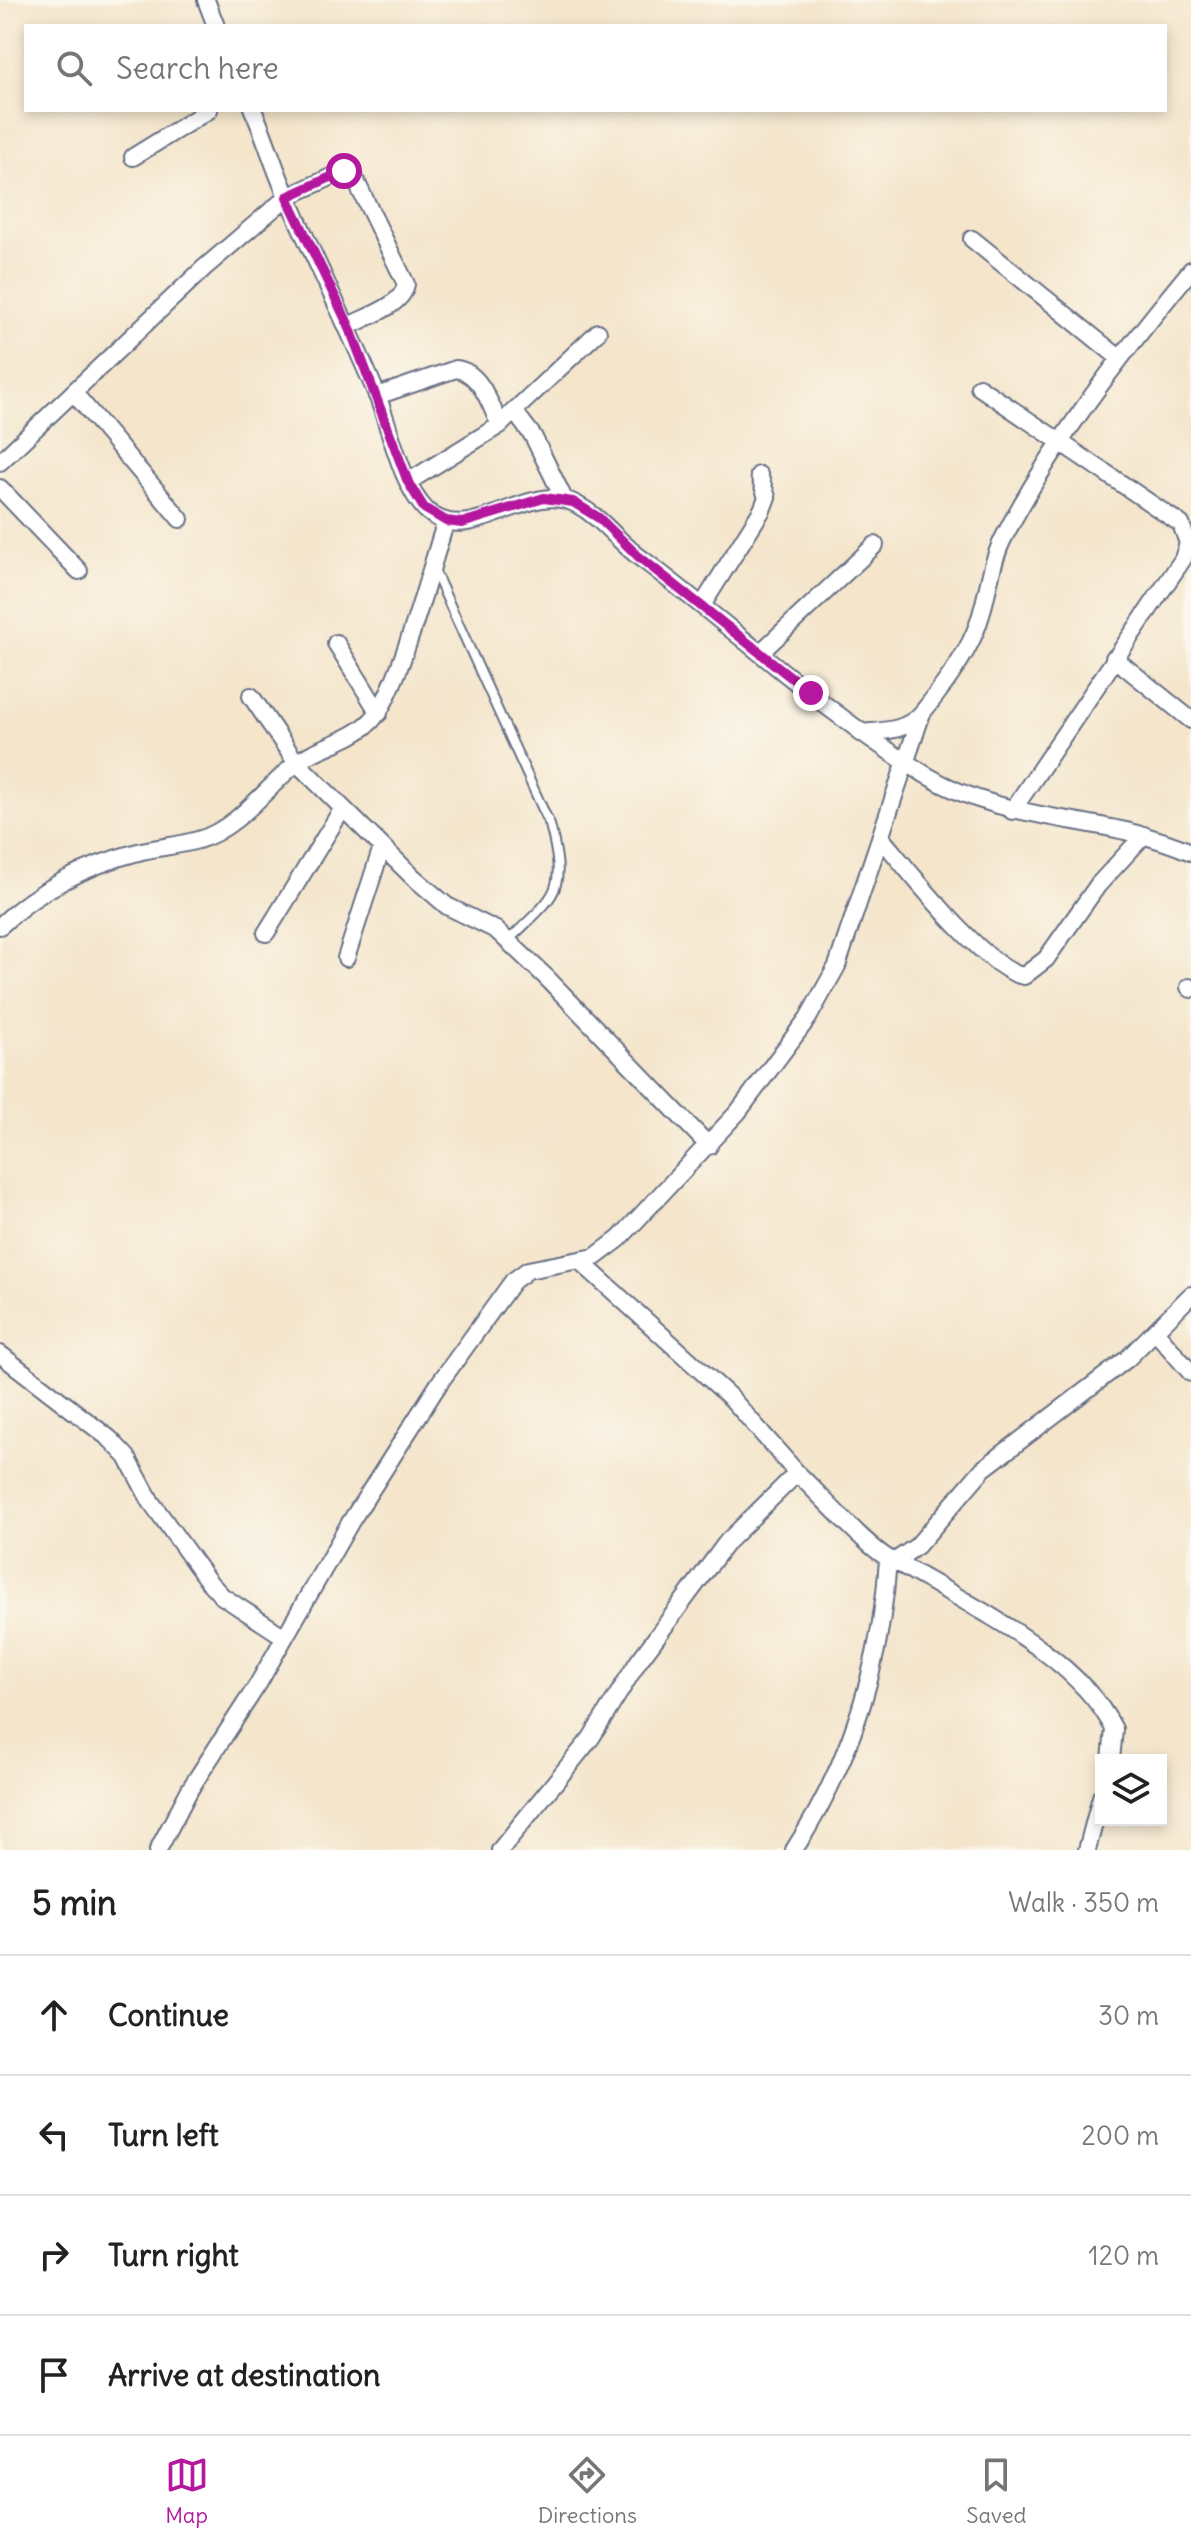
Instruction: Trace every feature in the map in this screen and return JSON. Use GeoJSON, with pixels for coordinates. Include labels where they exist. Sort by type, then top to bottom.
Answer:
{"type":"FeatureCollection","features":[{"type":"Feature","properties":{"kind":"street"},"geometry":{"type":"LineString","coordinates":[[206,0],[215,24]]}},
{"type":"Feature","properties":{"kind":"street"},"geometry":{"type":"LineString","coordinates":[[133,157],[206,112]]}},
{"type":"Feature","properties":{"kind":"street"},"geometry":{"type":"LineString","coordinates":[[254,112],[287,197],[349,326],[408,482],[424,508],[446,521],[462,523],[544,498],[564,499],[599,518],[638,556],[703,604],[860,733],[955,792],[1012,811],[1144,835],[1191,852]]}},
{"type":"Feature","properties":{"kind":"street"},"geometry":{"type":"LineString","coordinates":[[0,462],[204,268],[287,197],[337,173],[349,173],[403,272],[405,293],[398,300],[349,326]]}},
{"type":"Feature","properties":{"kind":"street"},"geometry":{"type":"LineString","coordinates":[[972,239],[1118,357]]}},
{"type":"Feature","properties":{"kind":"street"},"geometry":{"type":"LineString","coordinates":[[158,1850],[205,1765],[258,1684],[283,1636],[391,1457],[513,1281],[528,1270],[595,1257],[619,1239],[738,1112],[826,991],[882,839],[904,760],[922,713],[970,643],[1002,542],[1063,440],[1118,357],[1191,270]]}},
{"type":"Feature","properties":{"kind":"street"},"geometry":{"type":"LineString","coordinates":[[408,482],[500,425],[598,332]]}},
{"type":"Feature","properties":{"kind":"street"},"geometry":{"type":"LineString","coordinates":[[377,396],[456,369],[465,371],[478,382],[500,425]]}},
{"type":"Feature","properties":{"kind":"street"},"geometry":{"type":"LineString","coordinates":[[979,387],[1063,440],[1181,524],[1188,543],[1183,559],[1012,811]]}},
{"type":"Feature","properties":{"kind":"street"},"geometry":{"type":"LineString","coordinates":[[74,393],[180,519]]}},
{"type":"Feature","properties":{"kind":"street"},"geometry":{"type":"LineString","coordinates":[[514,411],[533,436],[564,499]]}},
{"type":"Feature","properties":{"kind":"street"},"geometry":{"type":"LineString","coordinates":[[703,604],[762,510],[766,487],[759,475]]}},
{"type":"Feature","properties":{"kind":"street"},"geometry":{"type":"LineString","coordinates":[[0,488],[79,571]]}},
{"type":"Feature","properties":{"kind":"street"},"geometry":{"type":"LineString","coordinates":[[3,917],[81,873],[137,852],[201,840],[222,829],[296,762],[349,738],[379,713],[390,689],[446,521]]}},
{"type":"Feature","properties":{"kind":"street"},"geometry":{"type":"LineString","coordinates":[[761,652],[875,545]]}},
{"type":"Feature","properties":{"kind":"street"},"geometry":{"type":"LineString","coordinates":[[336,643],[379,713]]}},
{"type":"Feature","properties":{"kind":"street"},"geometry":{"type":"LineString","coordinates":[[1114,658],[1191,720]]}},
{"type":"Feature","properties":{"kind":"street"},"geometry":{"type":"LineString","coordinates":[[251,696],[296,762],[382,847],[447,906],[478,919],[508,941],[709,1146]]}},
{"type":"Feature","properties":{"kind":"street"},"geometry":{"type":"LineString","coordinates":[[860,733],[903,728],[922,713]]}},
{"type":"Feature","properties":{"kind":"street"},"geometry":{"type":"LineString","coordinates":[[266,933],[343,808]]}},
{"type":"Feature","properties":{"kind":"street"},"geometry":{"type":"LineString","coordinates":[[882,839],[967,934],[1007,970],[1024,976],[1046,959],[1098,885],[1144,835]]}},
{"type":"Feature","properties":{"kind":"street"},"geometry":{"type":"LineString","coordinates":[[346,958],[382,847]]}},
{"type":"Feature","properties":{"kind":"street"},"geometry":{"type":"LineString","coordinates":[[580,1261],[731,1398],[797,1473],[846,1518],[865,1543],[1041,1650],[1078,1679],[1114,1729],[1112,1754]]}},
{"type":"Feature","properties":{"kind":"street"},"geometry":{"type":"LineString","coordinates":[[892,1560],[917,1546],[983,1469],[1127,1359],[1191,1295]]}},
{"type":"Feature","properties":{"kind":"street"},"geometry":{"type":"LineString","coordinates":[[1155,1331],[1191,1373]]}},
{"type":"Feature","properties":{"kind":"street"},"geometry":{"type":"LineString","coordinates":[[0,1354],[110,1439],[127,1457],[151,1502],[208,1581],[222,1596],[283,1636]]}},
{"type":"Feature","properties":{"kind":"street"},"geometry":{"type":"LineString","coordinates":[[500,1850],[591,1738],[638,1662],[727,1542],[797,1473]]}},
{"type":"Feature","properties":{"kind":"street"},"geometry":{"type":"LineString","coordinates":[[794,1850],[840,1770],[863,1712],[892,1560]]}},
{"type":"Feature","properties":{"kind":"street"},"geometry":{"type":"LineString","coordinates":[[1087,1850],[1095,1820]]}},
{"type":"Feature","properties":{"kind":"lane"},"geometry":{"type":"LineString","coordinates":[[432,566],[550,825],[559,859],[560,880],[555,894],[508,941]]}},
{"type":"Feature","properties":{"kind":"route"},"geometry":{"type":"LineString","coordinates":[[344,171],[287,197],[349,326],[395,440],[408,482],[424,508],[435,517],[462,523],[544,498],[573,502],[599,518],[638,556],[703,604],[811,693]]}}]}
